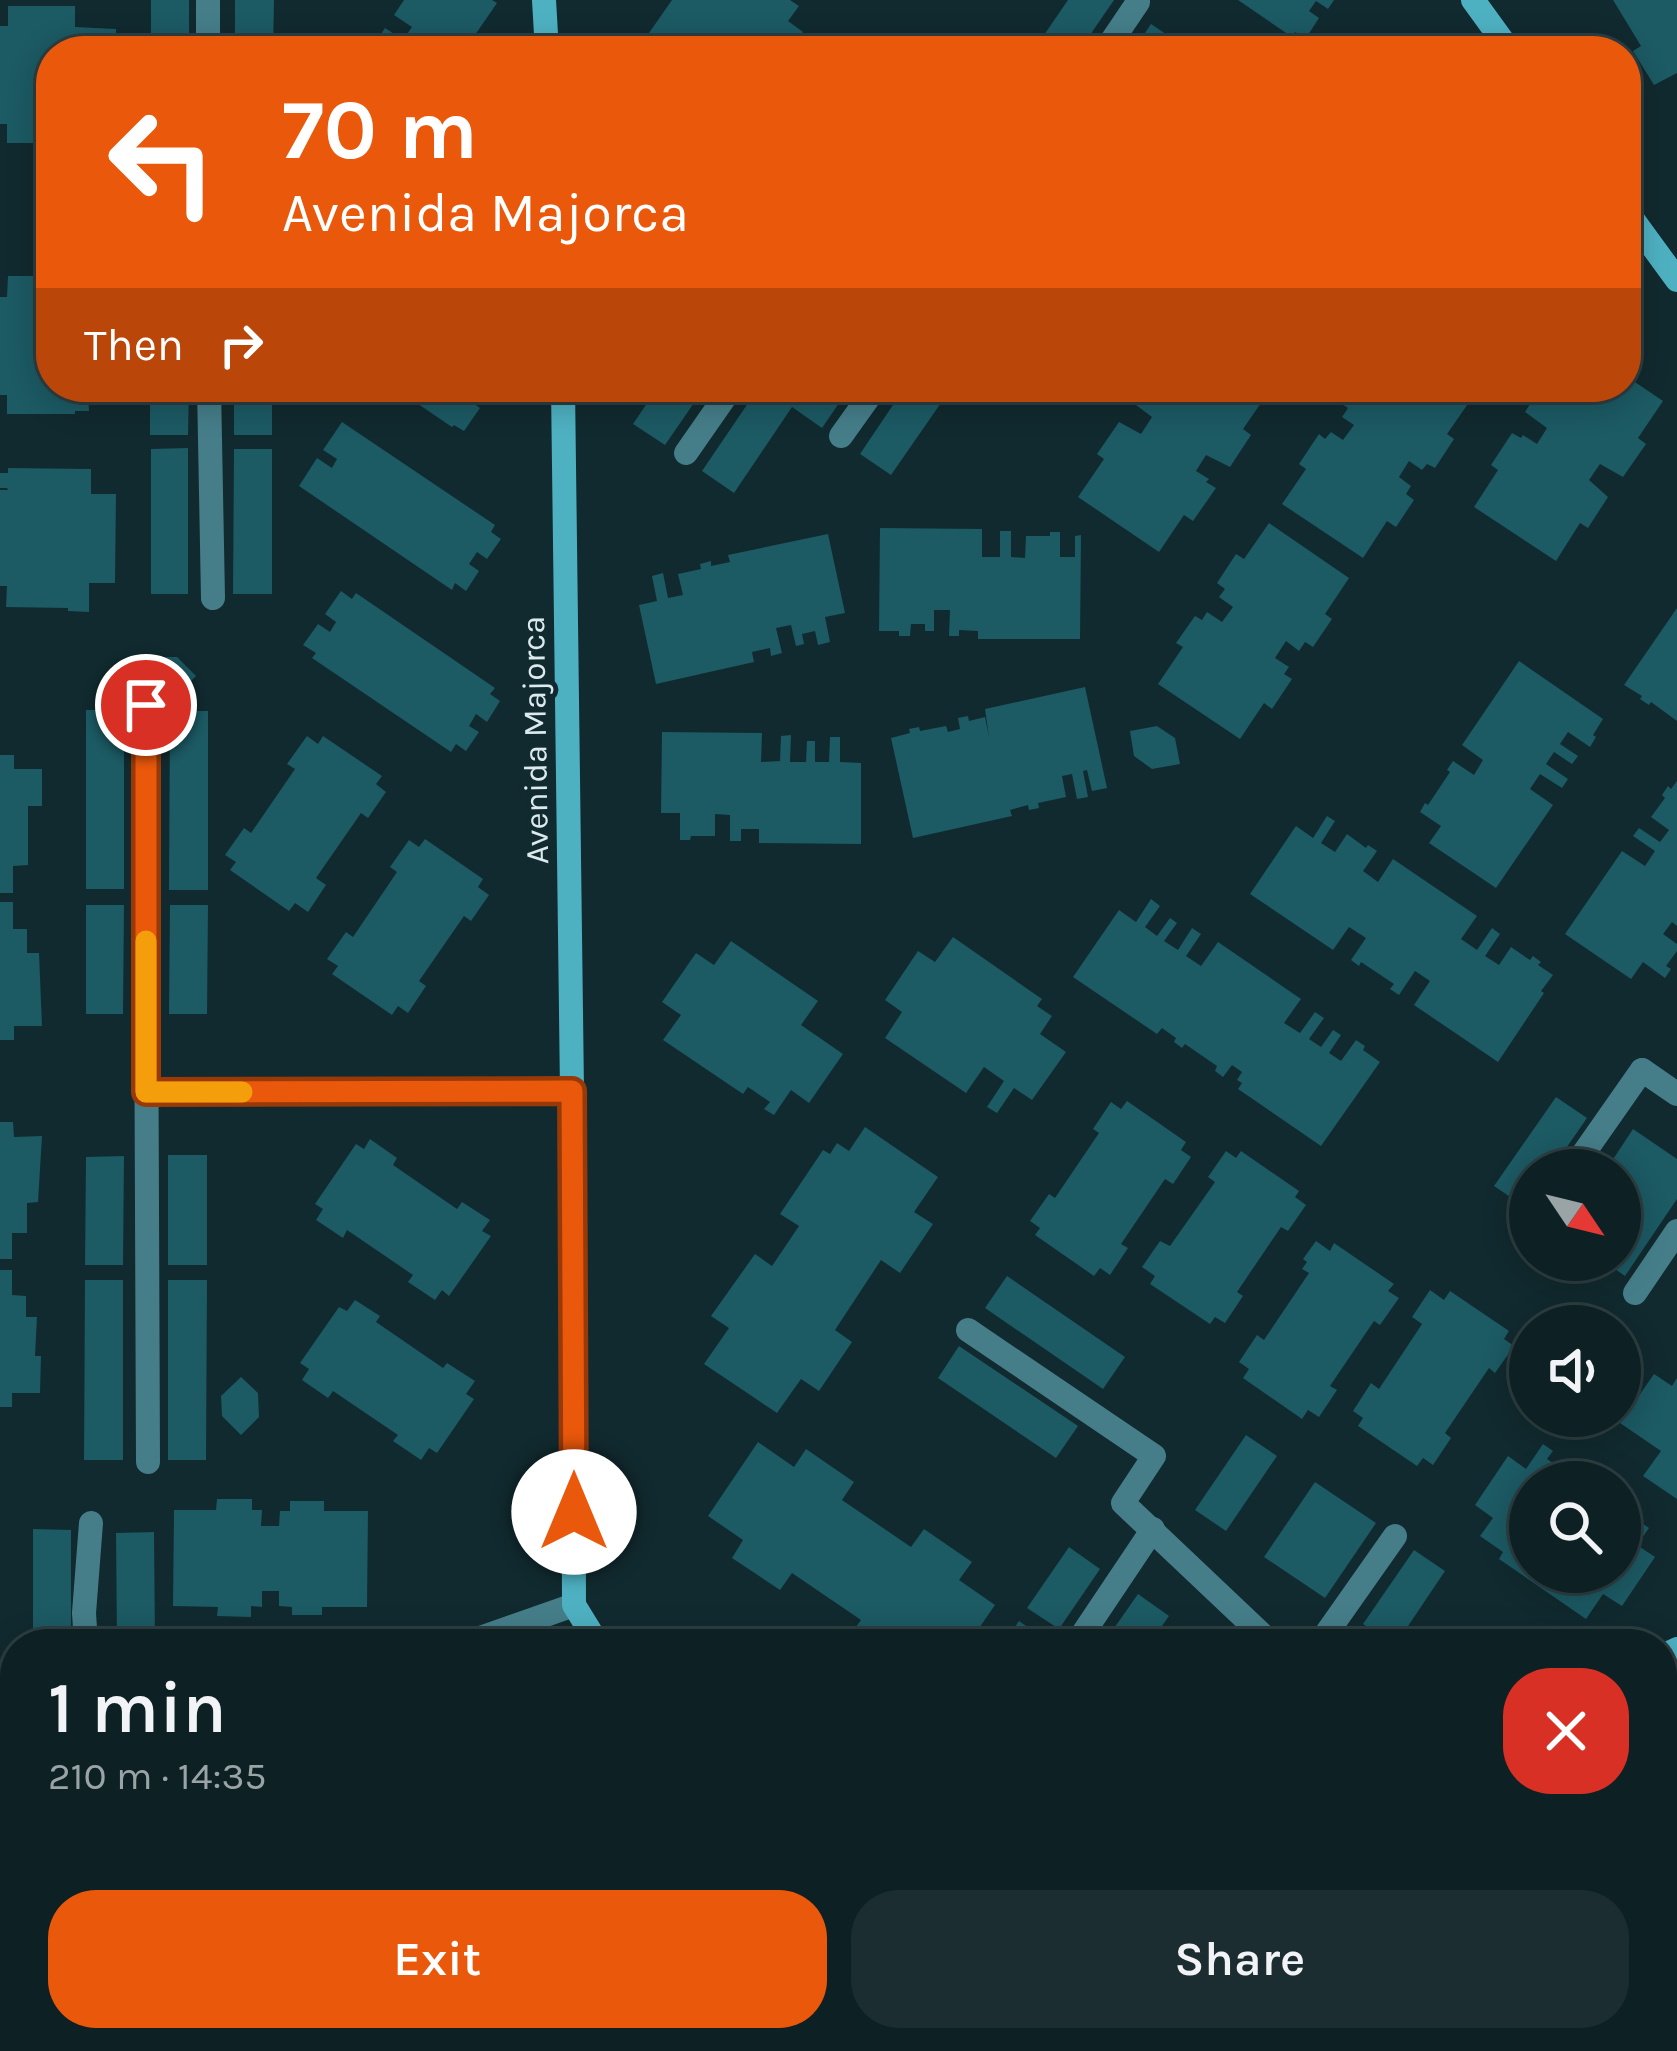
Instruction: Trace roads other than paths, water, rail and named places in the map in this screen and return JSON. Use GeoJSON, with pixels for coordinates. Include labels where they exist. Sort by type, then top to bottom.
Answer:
{"type":"FeatureCollection","features":[{"type":"Feature","properties":{"kind":"street"},"geometry":{"type":"LineString","coordinates":[[208,0],[208,36]]}},
{"type":"Feature","properties":{"kind":"street"},"geometry":{"type":"LineString","coordinates":[[544,0],[547,36]]}},
{"type":"Feature","properties":{"kind":"street"},"geometry":{"type":"LineString","coordinates":[[1473,0],[1499,36]]}},
{"type":"Feature","properties":{"kind":"street"},"geometry":{"type":"LineString","coordinates":[[1115,36],[1138,2]]}},
{"type":"Feature","properties":{"kind":"street"},"geometry":{"type":"LineString","coordinates":[[1641,231],[1677,280]]}},
{"type":"Feature","properties":{"kind":"street"},"geometry":{"type":"LineString","coordinates":[[209,402],[213,598]]}},
{"type":"Feature","properties":{"kind":"street","name":"Avenida Majorca"},"geometry":{"type":"LineString","coordinates":[[562,402],[574,1605]]}},
{"type":"Feature","properties":{"kind":"street"},"geometry":{"type":"LineString","coordinates":[[686,453],[722,402]]}},
{"type":"Feature","properties":{"kind":"street"},"geometry":{"type":"LineString","coordinates":[[841,436],[865,402]]}},
{"type":"Feature","properties":{"kind":"street"},"geometry":{"type":"LineString","coordinates":[[146,705],[148,1462]]}},
{"type":"Feature","properties":{"kind":"street"},"geometry":{"type":"LineString","coordinates":[[1587,1149],[1642,1070],[1677,1094]]}},
{"type":"Feature","properties":{"kind":"street"},"geometry":{"type":"LineString","coordinates":[[146,1092],[572,1091]]}},
{"type":"Feature","properties":{"kind":"street"},"geometry":{"type":"LineString","coordinates":[[1635,1294],[1677,1231]]}},
{"type":"Feature","properties":{"kind":"street"},"geometry":{"type":"LineString","coordinates":[[968,1330],[1154,1456],[1123,1503],[1256,1629]]}},
{"type":"Feature","properties":{"kind":"street"},"geometry":{"type":"LineString","coordinates":[[85,1629],[91,1523]]}},
{"type":"Feature","properties":{"kind":"street"},"geometry":{"type":"LineString","coordinates":[[1086,1629],[1153,1529]]}},
{"type":"Feature","properties":{"kind":"street"},"geometry":{"type":"LineString","coordinates":[[1330,1629],[1395,1536]]}},
{"type":"Feature","properties":{"kind":"street"},"geometry":{"type":"LineString","coordinates":[[506,1629],[574,1605],[589,1629]]}}]}
